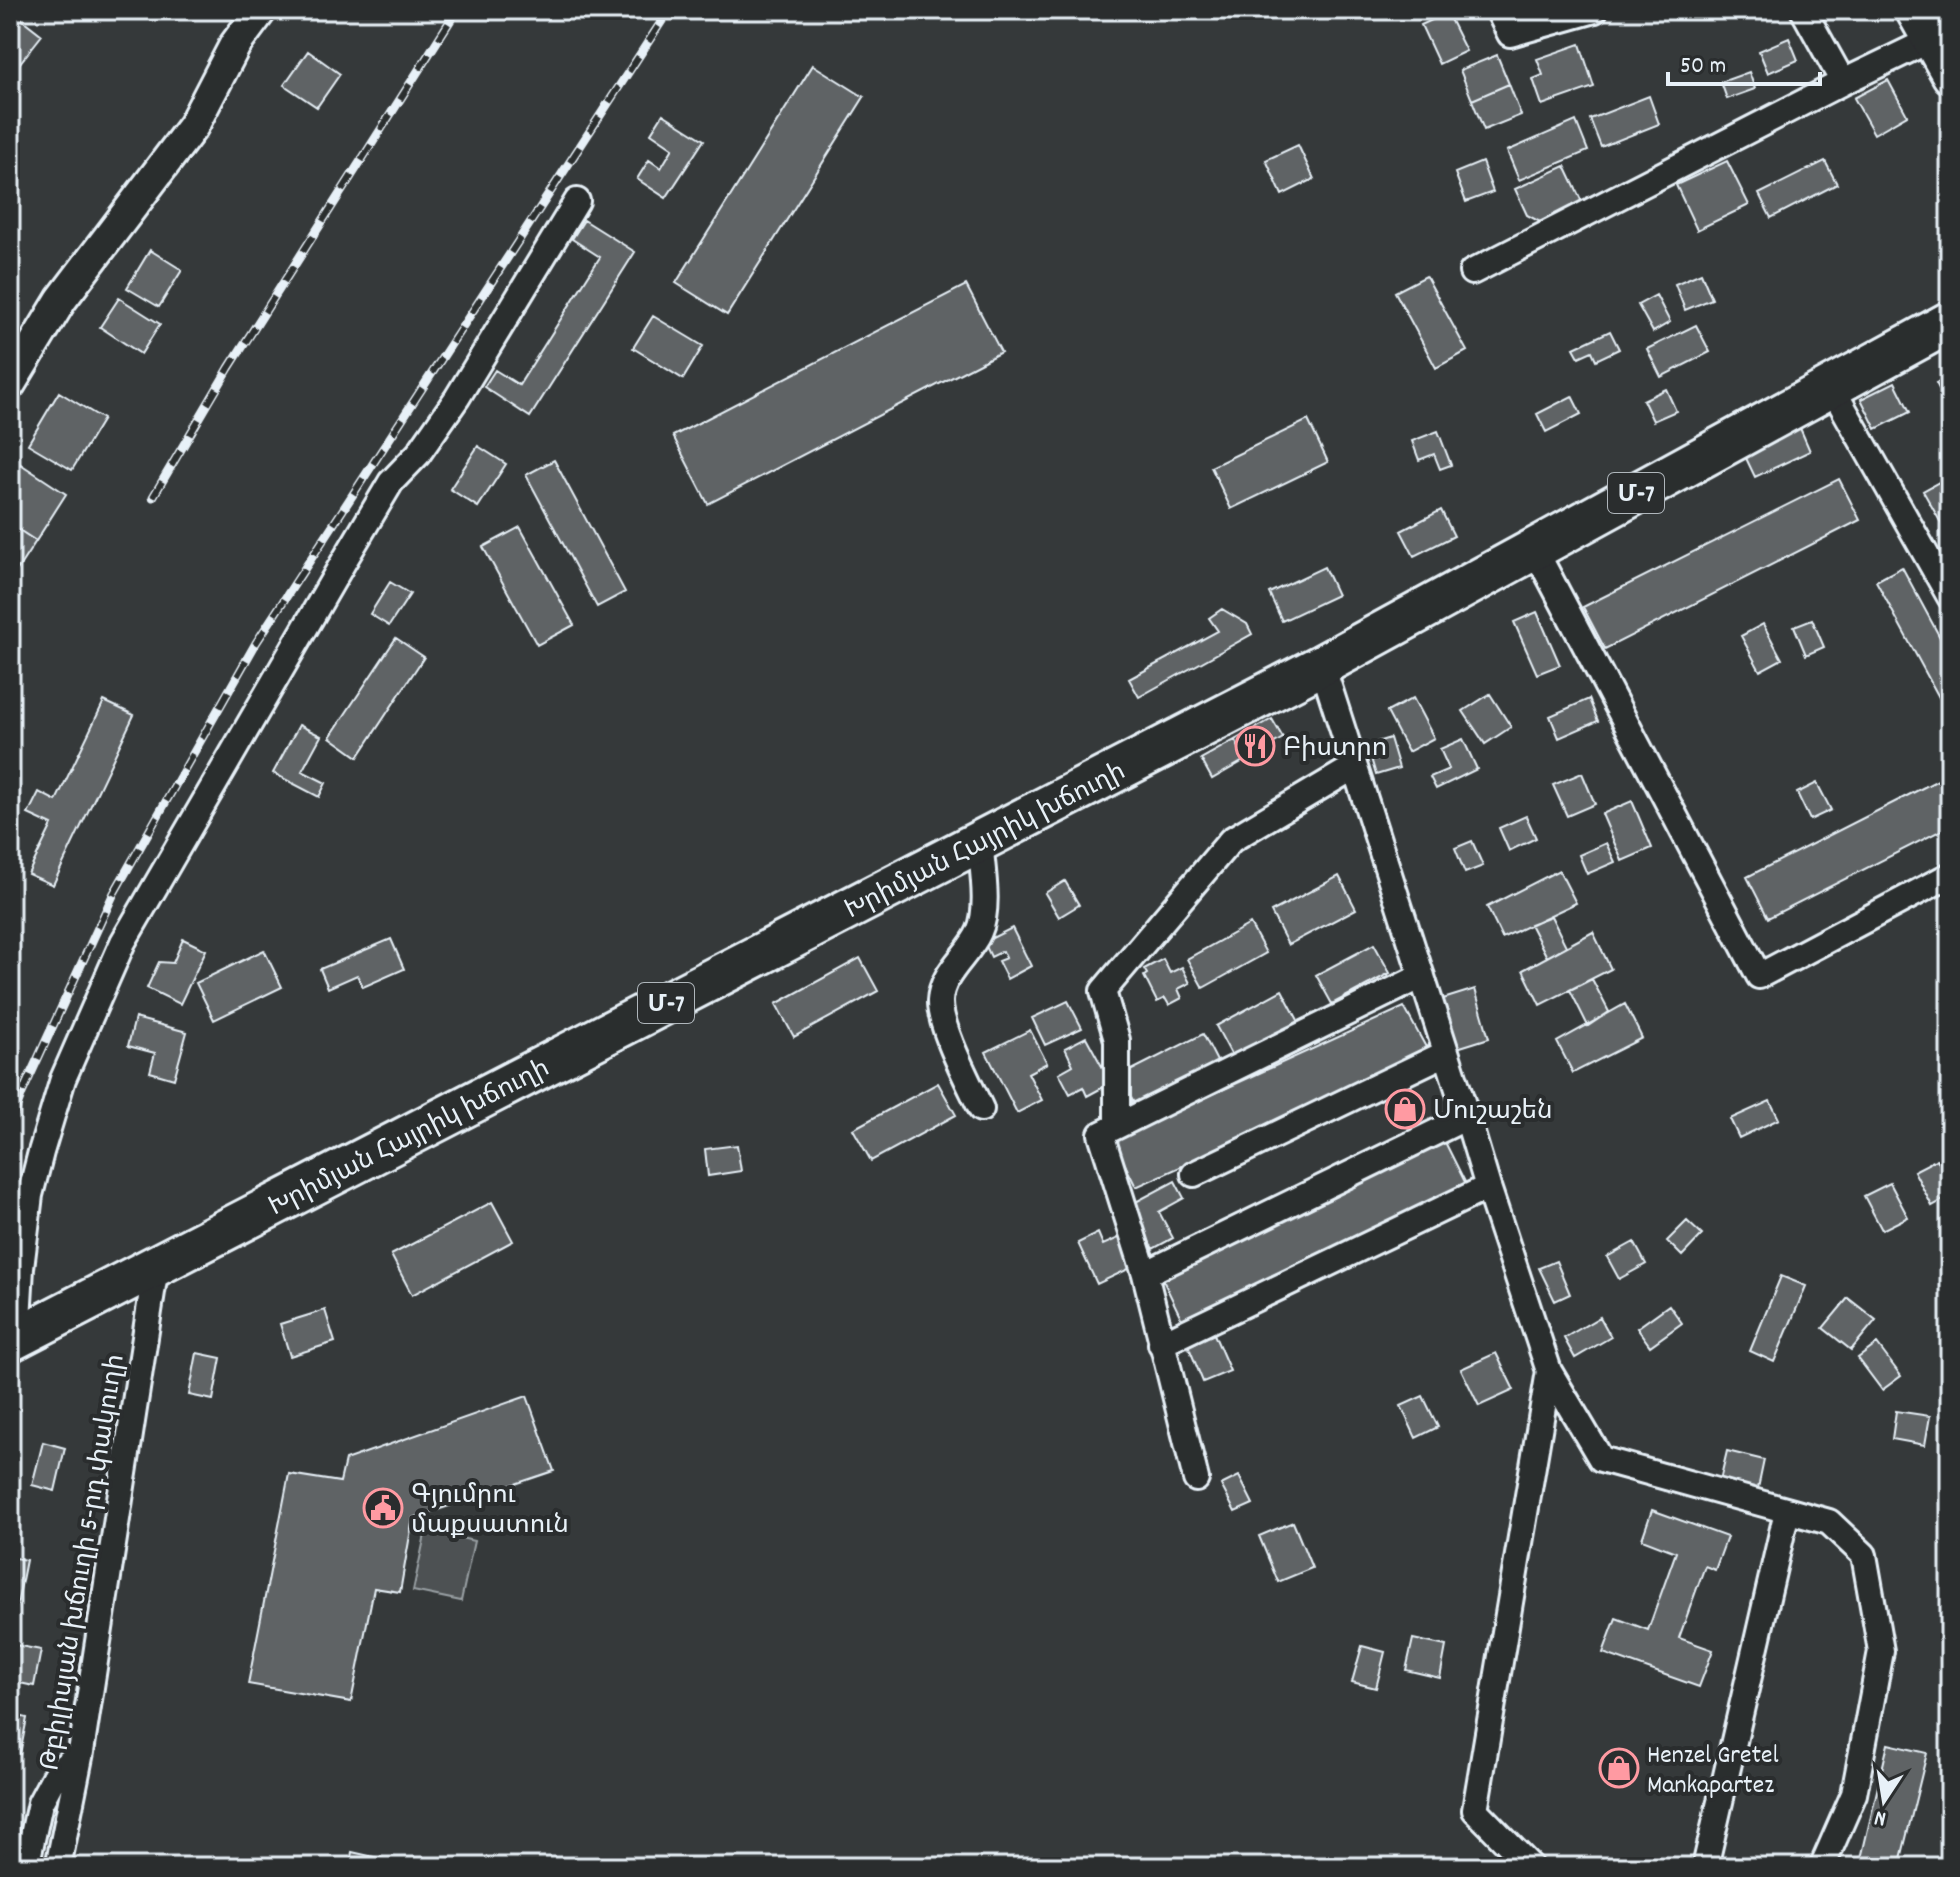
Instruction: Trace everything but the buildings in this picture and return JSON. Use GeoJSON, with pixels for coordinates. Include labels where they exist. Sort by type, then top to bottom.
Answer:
{"type":"FeatureCollection","features":[{"type":"Feature","properties":{"kind":"highway","name":"Խրիմյան Հայրիկ խճուղի"},"geometry":{"type":"LineString","coordinates":[[14,1339],[1322,665],[1950,322]]}},
{"type":"Feature","properties":{"kind":"main road"},"geometry":{"type":"LineString","coordinates":[[1913,10],[1950,76]]}},
{"type":"Feature","properties":{"kind":"street"},"geometry":{"type":"LineString","coordinates":[[10,384],[61,300],[193,126],[235,45],[261,10]]}},
{"type":"Feature","properties":{"kind":"street"},"geometry":{"type":"LineString","coordinates":[[1498,10],[1510,34],[1595,10]]}},
{"type":"Feature","properties":{"kind":"street"},"geometry":{"type":"LineString","coordinates":[[1803,10],[1843,82]]}},
{"type":"Feature","properties":{"kind":"street"},"geometry":{"type":"LineString","coordinates":[[1472,272],[1930,40]]}},
{"type":"Feature","properties":{"kind":"street"},"geometry":{"type":"LineString","coordinates":[[14,1339],[30,1195],[41,1152],[63,1079],[123,942],[383,495],[418,454],[457,398],[577,201]]}},
{"type":"Feature","properties":{"kind":"street"},"geometry":{"type":"LineString","coordinates":[[1832,388],[1950,597]]}},
{"type":"Feature","properties":{"kind":"street"},"geometry":{"type":"LineString","coordinates":[[1534,548],[1759,976],[1950,875]]}},
{"type":"Feature","properties":{"kind":"street"},"geometry":{"type":"LineString","coordinates":[[1322,665],[1549,1371],[1601,1459],[1829,1522],[1864,1555],[1881,1651],[1854,1794],[1822,1867]]}},
{"type":"Feature","properties":{"kind":"street"},"geometry":{"type":"LineString","coordinates":[[1117,1125],[1117,1040],[1103,991],[1231,840],[1354,767]]}},
{"type":"Feature","properties":{"kind":"street"},"geometry":{"type":"LineString","coordinates":[[980,841],[985,910],[979,932],[947,978],[940,1000],[945,1029],[981,1109]]}},
{"type":"Feature","properties":{"kind":"street"},"geometry":{"type":"LineString","coordinates":[[1196,1479],[1145,1274],[1101,1134],[1422,976]]}},
{"type":"Feature","properties":{"kind":"street"},"geometry":{"type":"LineString","coordinates":[[1194,1174],[1446,1053]]}},
{"type":"Feature","properties":{"kind":"street"},"geometry":{"type":"LineString","coordinates":[[1145,1274],[1467,1117]]}},
{"type":"Feature","properties":{"kind":"street"},"geometry":{"type":"LineString","coordinates":[[1161,1344],[1488,1187]]}},
{"type":"Feature","properties":{"kind":"street","name":"Թբիլիսյան խճուղի 5-րդ փակուղի"},"geometry":{"type":"LineString","coordinates":[[58,1867],[81,1752],[156,1266]]}},
{"type":"Feature","properties":{"kind":"street"},"geometry":{"type":"LineString","coordinates":[[1531,1867],[1475,1810],[1549,1371]]}},
{"type":"Feature","properties":{"kind":"street"},"geometry":{"type":"LineString","coordinates":[[1705,1867],[1787,1511]]}},
{"type":"Feature","properties":{"kind":"street"},"geometry":{"type":"LineString","coordinates":[[26,1867],[40,1803],[56,1773],[81,1752]]}},
{"type":"Feature","properties":{"kind":"shaded area"},"geometry":{"type":"Polygon","coordinates":[[[426,1530],[474,1541],[461,1601],[413,1591],[426,1530]]]}},
{"type":"Feature","properties":{"kind":"railway"},"geometry":{"type":"LineString","coordinates":[[153,497],[229,368],[457,10]]}},
{"type":"Feature","properties":{"kind":"railway"},"geometry":{"type":"LineString","coordinates":[[10,1125],[114,893],[256,643],[669,10]]}},
{"type":"Feature","properties":{"kind":"place","name":"Բիստրո"},"geometry":{"type":"Point","coordinates":[1255,746]}},
{"type":"Feature","properties":{"kind":"place","name":"Մուշաշեն"},"geometry":{"type":"Point","coordinates":[1405,1109]}},
{"type":"Feature","properties":{"kind":"place","name":"Գյումրու մաքսատուն"},"geometry":{"type":"Point","coordinates":[383,1508]}},
{"type":"Feature","properties":{"kind":"place","name":"Henzel Gretel Mankapartez"},"geometry":{"type":"Point","coordinates":[1619,1768]}}]}
